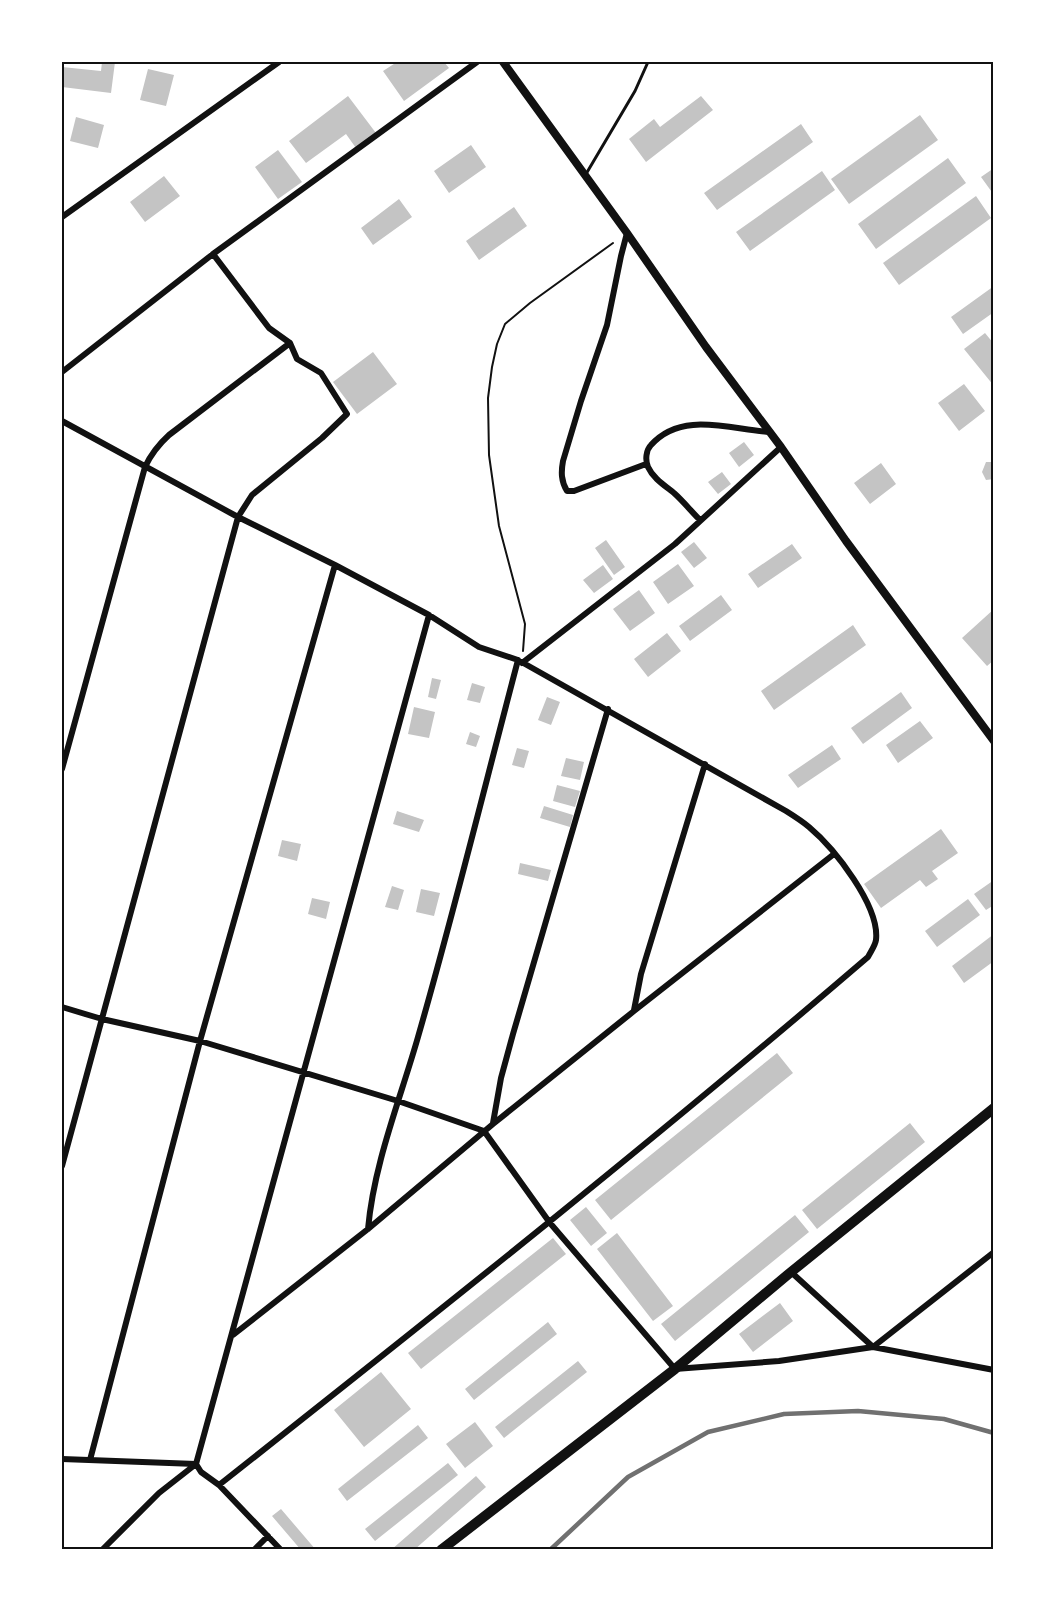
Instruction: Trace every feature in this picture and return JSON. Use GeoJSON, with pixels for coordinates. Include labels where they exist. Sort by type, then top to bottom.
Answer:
{"type":"FeatureCollection","features":[{"type":"Feature","properties":{"kind":"highway"},"geometry":{"type":"LineString","coordinates":[[441,1550],[675,1369],[993,1108]]}},
{"type":"Feature","properties":{"kind":"street"},"geometry":{"type":"LineString","coordinates":[[62,217],[279,62]]}},
{"type":"Feature","properties":{"kind":"street"},"geometry":{"type":"LineString","coordinates":[[62,372],[213,255],[477,62]]}},
{"type":"Feature","properties":{"kind":"street"},"geometry":{"type":"LineString","coordinates":[[503,62],[700,338],[781,447],[846,541],[993,741]]}},
{"type":"Feature","properties":{"kind":"street"},"geometry":{"type":"LineString","coordinates":[[627,233],[607,325],[581,401],[561,470],[567,491],[574,491],[646,464]]}},
{"type":"Feature","properties":{"kind":"street"},"geometry":{"type":"LineString","coordinates":[[62,1166],[238,517],[252,495],[330,431],[347,414],[321,373],[297,359],[290,343],[269,328],[213,255]]}},
{"type":"Feature","properties":{"kind":"street"},"geometry":{"type":"LineString","coordinates":[[62,769],[145,467],[156,447],[169,435],[290,343]]}},
{"type":"Feature","properties":{"kind":"street"},"geometry":{"type":"LineString","coordinates":[[62,421],[238,517],[429,615],[479,647],[520,661],[786,811],[810,828],[834,854],[870,905],[876,928],[876,943],[868,957],[754,1054],[550,1223],[219,1485]]}},
{"type":"Feature","properties":{"kind":"street"},"geometry":{"type":"LineString","coordinates":[[699,519],[652,474],[646,464],[648,449],[656,440],[677,429],[695,425],[713,424],[770,432]]}},
{"type":"Feature","properties":{"kind":"street"},"geometry":{"type":"LineString","coordinates":[[368,1229],[370,1204],[376,1179],[418,1038],[520,661],[675,544],[699,519],[781,447]]}},
{"type":"Feature","properties":{"kind":"street"},"geometry":{"type":"LineString","coordinates":[[90,1460],[200,1041],[335,565]]}},
{"type":"Feature","properties":{"kind":"street"},"geometry":{"type":"LineString","coordinates":[[102,1550],[159,1493],[196,1464],[429,615]]}},
{"type":"Feature","properties":{"kind":"street"},"geometry":{"type":"LineString","coordinates":[[493,1124],[501,1078],[513,1034],[608,709]]}},
{"type":"Feature","properties":{"kind":"street"},"geometry":{"type":"LineString","coordinates":[[634,1011],[641,974],[705,764]]}},
{"type":"Feature","properties":{"kind":"street"},"geometry":{"type":"LineString","coordinates":[[232,1335],[368,1229],[484,1131],[634,1011],[834,854]]}},
{"type":"Feature","properties":{"kind":"street"},"geometry":{"type":"LineString","coordinates":[[62,1007],[102,1019],[200,1041],[398,1101],[484,1131],[550,1223],[675,1369],[779,1361],[873,1347],[993,1370]]}},
{"type":"Feature","properties":{"kind":"street"},"geometry":{"type":"LineString","coordinates":[[873,1347],[993,1252]]}},
{"type":"Feature","properties":{"kind":"street"},"geometry":{"type":"LineString","coordinates":[[791,1272],[873,1347]]}},
{"type":"Feature","properties":{"kind":"street"},"geometry":{"type":"LineString","coordinates":[[62,1459],[196,1464]]}},
{"type":"Feature","properties":{"kind":"street"},"geometry":{"type":"LineString","coordinates":[[196,1464],[201,1472],[219,1485],[281,1550]]}},
{"type":"Feature","properties":{"kind":"street"},"geometry":{"type":"LineString","coordinates":[[254,1550],[268,1536]]}},
{"type":"Feature","properties":{"kind":"lane"},"geometry":{"type":"LineString","coordinates":[[585,176],[624,112],[648,62]]}},
{"type":"Feature","properties":{"kind":"path"},"geometry":{"type":"LineString","coordinates":[[520,661],[525,624],[499,526],[489,455],[488,398],[497,344],[505,324],[513,317],[627,233]]}},
{"type":"Feature","properties":{"kind":"building"},"geometry":{"type":"Polygon","coordinates":[[[102,62],[115,62],[111,93],[62,87],[62,67],[101,71],[102,62]]]}},
{"type":"Feature","properties":{"kind":"building"},"geometry":{"type":"Polygon","coordinates":[[[397,62],[444,62],[449,68],[404,101],[383,71],[397,62]]]}},
{"type":"Feature","properties":{"kind":"building"},"geometry":{"type":"Polygon","coordinates":[[[148,69],[174,75],[166,106],[140,100],[148,69]]]}},
{"type":"Feature","properties":{"kind":"building"},"geometry":{"type":"Polygon","coordinates":[[[348,96],[376,133],[356,148],[346,134],[306,163],[289,141],[348,96]]]}},
{"type":"Feature","properties":{"kind":"building"},"geometry":{"type":"Polygon","coordinates":[[[701,96],[713,110],[646,162],[629,139],[654,119],[660,127],[701,96]]]}},
{"type":"Feature","properties":{"kind":"building"},"geometry":{"type":"Polygon","coordinates":[[[920,115],[938,140],[849,204],[831,179],[920,115]]]}},
{"type":"Feature","properties":{"kind":"building"},"geometry":{"type":"Polygon","coordinates":[[[76,117],[104,125],[98,148],[70,141],[76,117]]]}},
{"type":"Feature","properties":{"kind":"building"},"geometry":{"type":"Polygon","coordinates":[[[801,124],[813,142],[717,210],[704,193],[801,124]]]}},
{"type":"Feature","properties":{"kind":"building"},"geometry":{"type":"Polygon","coordinates":[[[471,145],[486,167],[449,193],[434,171],[471,145]]]}},
{"type":"Feature","properties":{"kind":"building"},"geometry":{"type":"Polygon","coordinates":[[[278,150],[302,182],[278,199],[255,167],[278,150]]]}},
{"type":"Feature","properties":{"kind":"building"},"geometry":{"type":"Polygon","coordinates":[[[948,158],[966,183],[876,249],[858,224],[948,158]]]}},
{"type":"Feature","properties":{"kind":"building"},"geometry":{"type":"Polygon","coordinates":[[[994,168],[994,195],[981,177],[994,168]]]}},
{"type":"Feature","properties":{"kind":"building"},"geometry":{"type":"Polygon","coordinates":[[[822,171],[835,190],[750,251],[736,232],[822,171]]]}},
{"type":"Feature","properties":{"kind":"building"},"geometry":{"type":"Polygon","coordinates":[[[164,176],[180,196],[145,222],[130,202],[164,176]]]}},
{"type":"Feature","properties":{"kind":"building"},"geometry":{"type":"Polygon","coordinates":[[[976,196],[991,218],[899,285],[883,263],[976,196]]]}},
{"type":"Feature","properties":{"kind":"building"},"geometry":{"type":"Polygon","coordinates":[[[399,199],[412,217],[373,245],[361,228],[399,199]]]}},
{"type":"Feature","properties":{"kind":"building"},"geometry":{"type":"Polygon","coordinates":[[[514,207],[527,226],[479,260],[466,241],[514,207]]]}},
{"type":"Feature","properties":{"kind":"building"},"geometry":{"type":"Polygon","coordinates":[[[994,286],[994,312],[963,334],[951,317],[994,286]]]}},
{"type":"Feature","properties":{"kind":"building"},"geometry":{"type":"Polygon","coordinates":[[[985,333],[994,344],[994,386],[964,349],[985,333]]]}},
{"type":"Feature","properties":{"kind":"building"},"geometry":{"type":"Polygon","coordinates":[[[373,352],[397,384],[357,414],[333,382],[373,352]]]}},
{"type":"Feature","properties":{"kind":"building"},"geometry":{"type":"Polygon","coordinates":[[[964,384],[985,411],[959,431],[938,403],[964,384]]]}},
{"type":"Feature","properties":{"kind":"building"},"geometry":{"type":"Polygon","coordinates":[[[744,442],[754,455],[739,467],[729,453],[744,442]]]}},
{"type":"Feature","properties":{"kind":"building"},"geometry":{"type":"Polygon","coordinates":[[[986,462],[994,462],[994,479],[986,480],[982,472],[986,462]]]}},
{"type":"Feature","properties":{"kind":"building"},"geometry":{"type":"Polygon","coordinates":[[[881,463],[896,484],[870,504],[854,483],[881,463]]]}},
{"type":"Feature","properties":{"kind":"building"},"geometry":{"type":"Polygon","coordinates":[[[722,472],[731,484],[718,494],[708,482],[722,472]]]}},
{"type":"Feature","properties":{"kind":"building"},"geometry":{"type":"Polygon","coordinates":[[[606,540],[625,567],[614,575],[595,548],[606,540]]]}},
{"type":"Feature","properties":{"kind":"building"},"geometry":{"type":"Polygon","coordinates":[[[694,542],[707,558],[694,568],[681,552],[694,542]]]}},
{"type":"Feature","properties":{"kind":"building"},"geometry":{"type":"Polygon","coordinates":[[[792,544],[802,558],[758,588],[748,574],[792,544]]]}},
{"type":"Feature","properties":{"kind":"building"},"geometry":{"type":"Polygon","coordinates":[[[678,564],[694,586],[668,604],[653,582],[678,564]]]}},
{"type":"Feature","properties":{"kind":"building"},"geometry":{"type":"Polygon","coordinates":[[[603,565],[613,579],[594,593],[583,580],[603,565]]]}},
{"type":"Feature","properties":{"kind":"building"},"geometry":{"type":"Polygon","coordinates":[[[639,590],[655,613],[630,631],[613,609],[639,590]]]}},
{"type":"Feature","properties":{"kind":"building"},"geometry":{"type":"Polygon","coordinates":[[[721,595],[732,610],[690,641],[679,626],[721,595]]]}},
{"type":"Feature","properties":{"kind":"building"},"geometry":{"type":"Polygon","coordinates":[[[994,609],[994,660],[987,666],[962,638],[994,609]]]}},
{"type":"Feature","properties":{"kind":"building"},"geometry":{"type":"Polygon","coordinates":[[[853,625],[866,645],[774,710],[761,691],[853,625]]]}},
{"type":"Feature","properties":{"kind":"building"},"geometry":{"type":"Polygon","coordinates":[[[667,633],[681,651],[648,677],[634,659],[667,633]]]}},
{"type":"Feature","properties":{"kind":"building"},"geometry":{"type":"Polygon","coordinates":[[[432,678],[441,680],[436,699],[428,697],[432,678]]]}},
{"type":"Feature","properties":{"kind":"building"},"geometry":{"type":"Polygon","coordinates":[[[472,683],[485,687],[480,703],[467,700],[472,683]]]}},
{"type":"Feature","properties":{"kind":"building"},"geometry":{"type":"Polygon","coordinates":[[[901,692],[912,708],[863,744],[851,728],[901,692]]]}},
{"type":"Feature","properties":{"kind":"building"},"geometry":{"type":"Polygon","coordinates":[[[547,697],[560,702],[551,725],[538,720],[547,697]]]}},
{"type":"Feature","properties":{"kind":"building"},"geometry":{"type":"Polygon","coordinates":[[[414,707],[435,712],[429,738],[408,734],[414,707]]]}},
{"type":"Feature","properties":{"kind":"building"},"geometry":{"type":"Polygon","coordinates":[[[920,721],[933,738],[898,763],[886,745],[920,721]]]}},
{"type":"Feature","properties":{"kind":"building"},"geometry":{"type":"Polygon","coordinates":[[[470,732],[480,736],[476,747],[466,744],[470,732]]]}},
{"type":"Feature","properties":{"kind":"building"},"geometry":{"type":"Polygon","coordinates":[[[832,745],[841,759],[798,788],[788,775],[832,745]]]}},
{"type":"Feature","properties":{"kind":"building"},"geometry":{"type":"Polygon","coordinates":[[[517,748],[529,751],[524,768],[512,765],[517,748]]]}},
{"type":"Feature","properties":{"kind":"building"},"geometry":{"type":"Polygon","coordinates":[[[566,758],[584,762],[580,780],[561,776],[566,758]]]}},
{"type":"Feature","properties":{"kind":"building"},"geometry":{"type":"Polygon","coordinates":[[[557,785],[580,791],[575,807],[553,801],[557,785]]]}},
{"type":"Feature","properties":{"kind":"building"},"geometry":{"type":"Polygon","coordinates":[[[544,806],[573,815],[570,827],[540,818],[544,806]]]}},
{"type":"Feature","properties":{"kind":"building"},"geometry":{"type":"Polygon","coordinates":[[[397,811],[424,820],[419,832],[393,824],[397,811]]]}},
{"type":"Feature","properties":{"kind":"building"},"geometry":{"type":"Polygon","coordinates":[[[941,829],[958,853],[932,871],[938,879],[926,887],[920,880],[881,908],[864,884],[941,829]]]}},
{"type":"Feature","properties":{"kind":"building"},"geometry":{"type":"Polygon","coordinates":[[[282,840],[301,844],[297,861],[278,856],[282,840]]]}},
{"type":"Feature","properties":{"kind":"building"},"geometry":{"type":"Polygon","coordinates":[[[520,863],[551,870],[548,881],[518,874],[520,863]]]}},
{"type":"Feature","properties":{"kind":"building"},"geometry":{"type":"Polygon","coordinates":[[[994,880],[994,905],[986,910],[974,894],[994,880]]]}},
{"type":"Feature","properties":{"kind":"building"},"geometry":{"type":"Polygon","coordinates":[[[392,886],[404,890],[398,910],[385,907],[392,886]]]}},
{"type":"Feature","properties":{"kind":"building"},"geometry":{"type":"Polygon","coordinates":[[[421,889],[440,893],[434,916],[416,912],[421,889]]]}},
{"type":"Feature","properties":{"kind":"building"},"geometry":{"type":"Polygon","coordinates":[[[312,898],[330,902],[326,919],[308,914],[312,898]]]}},
{"type":"Feature","properties":{"kind":"building"},"geometry":{"type":"Polygon","coordinates":[[[968,899],[980,915],[937,947],[925,931],[968,899]]]}},
{"type":"Feature","properties":{"kind":"building"},"geometry":{"type":"Polygon","coordinates":[[[994,934],[994,961],[964,983],[952,966],[994,934]]]}},
{"type":"Feature","properties":{"kind":"building"},"geometry":{"type":"Polygon","coordinates":[[[777,1053],[793,1073],[611,1220],[595,1200],[777,1053]]]}},
{"type":"Feature","properties":{"kind":"building"},"geometry":{"type":"Polygon","coordinates":[[[910,1123],[925,1142],[817,1229],[802,1210],[910,1123]]]}},
{"type":"Feature","properties":{"kind":"building"},"geometry":{"type":"Polygon","coordinates":[[[586,1207],[607,1233],[591,1246],[570,1220],[586,1207]]]}},
{"type":"Feature","properties":{"kind":"building"},"geometry":{"type":"Polygon","coordinates":[[[795,1215],[809,1232],[675,1341],[661,1324],[795,1215]]]}},
{"type":"Feature","properties":{"kind":"building"},"geometry":{"type":"Polygon","coordinates":[[[617,1233],[673,1306],[653,1321],[597,1249],[617,1233]]]}},
{"type":"Feature","properties":{"kind":"building"},"geometry":{"type":"Polygon","coordinates":[[[553,1238],[566,1254],[421,1369],[408,1353],[553,1238]]]}},
{"type":"Feature","properties":{"kind":"building"},"geometry":{"type":"Polygon","coordinates":[[[780,1303],[793,1321],[753,1352],[739,1334],[780,1303]]]}},
{"type":"Feature","properties":{"kind":"building"},"geometry":{"type":"Polygon","coordinates":[[[548,1322],[557,1334],[474,1400],[465,1389],[548,1322]]]}},
{"type":"Feature","properties":{"kind":"building"},"geometry":{"type":"Polygon","coordinates":[[[578,1361],[587,1372],[504,1438],[495,1427],[578,1361]]]}},
{"type":"Feature","properties":{"kind":"building"},"geometry":{"type":"Polygon","coordinates":[[[381,1372],[411,1409],[364,1447],[334,1410],[381,1372]]]}},
{"type":"Feature","properties":{"kind":"building"},"geometry":{"type":"Polygon","coordinates":[[[475,1422],[493,1446],[465,1468],[446,1444],[475,1422]]]}},
{"type":"Feature","properties":{"kind":"building"},"geometry":{"type":"Polygon","coordinates":[[[418,1425],[428,1438],[347,1501],[338,1489],[418,1425]]]}},
{"type":"Feature","properties":{"kind":"building"},"geometry":{"type":"Polygon","coordinates":[[[448,1463],[458,1475],[375,1541],[365,1529],[448,1463]]]}},
{"type":"Feature","properties":{"kind":"building"},"geometry":{"type":"Polygon","coordinates":[[[476,1476],[486,1487],[414,1550],[391,1550],[476,1476]]]}},
{"type":"Feature","properties":{"kind":"building"},"geometry":{"type":"Polygon","coordinates":[[[281,1509],[316,1550],[301,1550],[272,1516],[281,1509]]]}},
{"type":"Feature","properties":{"kind":"railway"},"geometry":{"type":"LineString","coordinates":[[550,1550],[628,1477],[708,1432],[784,1414],[858,1411],[944,1419],[994,1433]]}}]}
